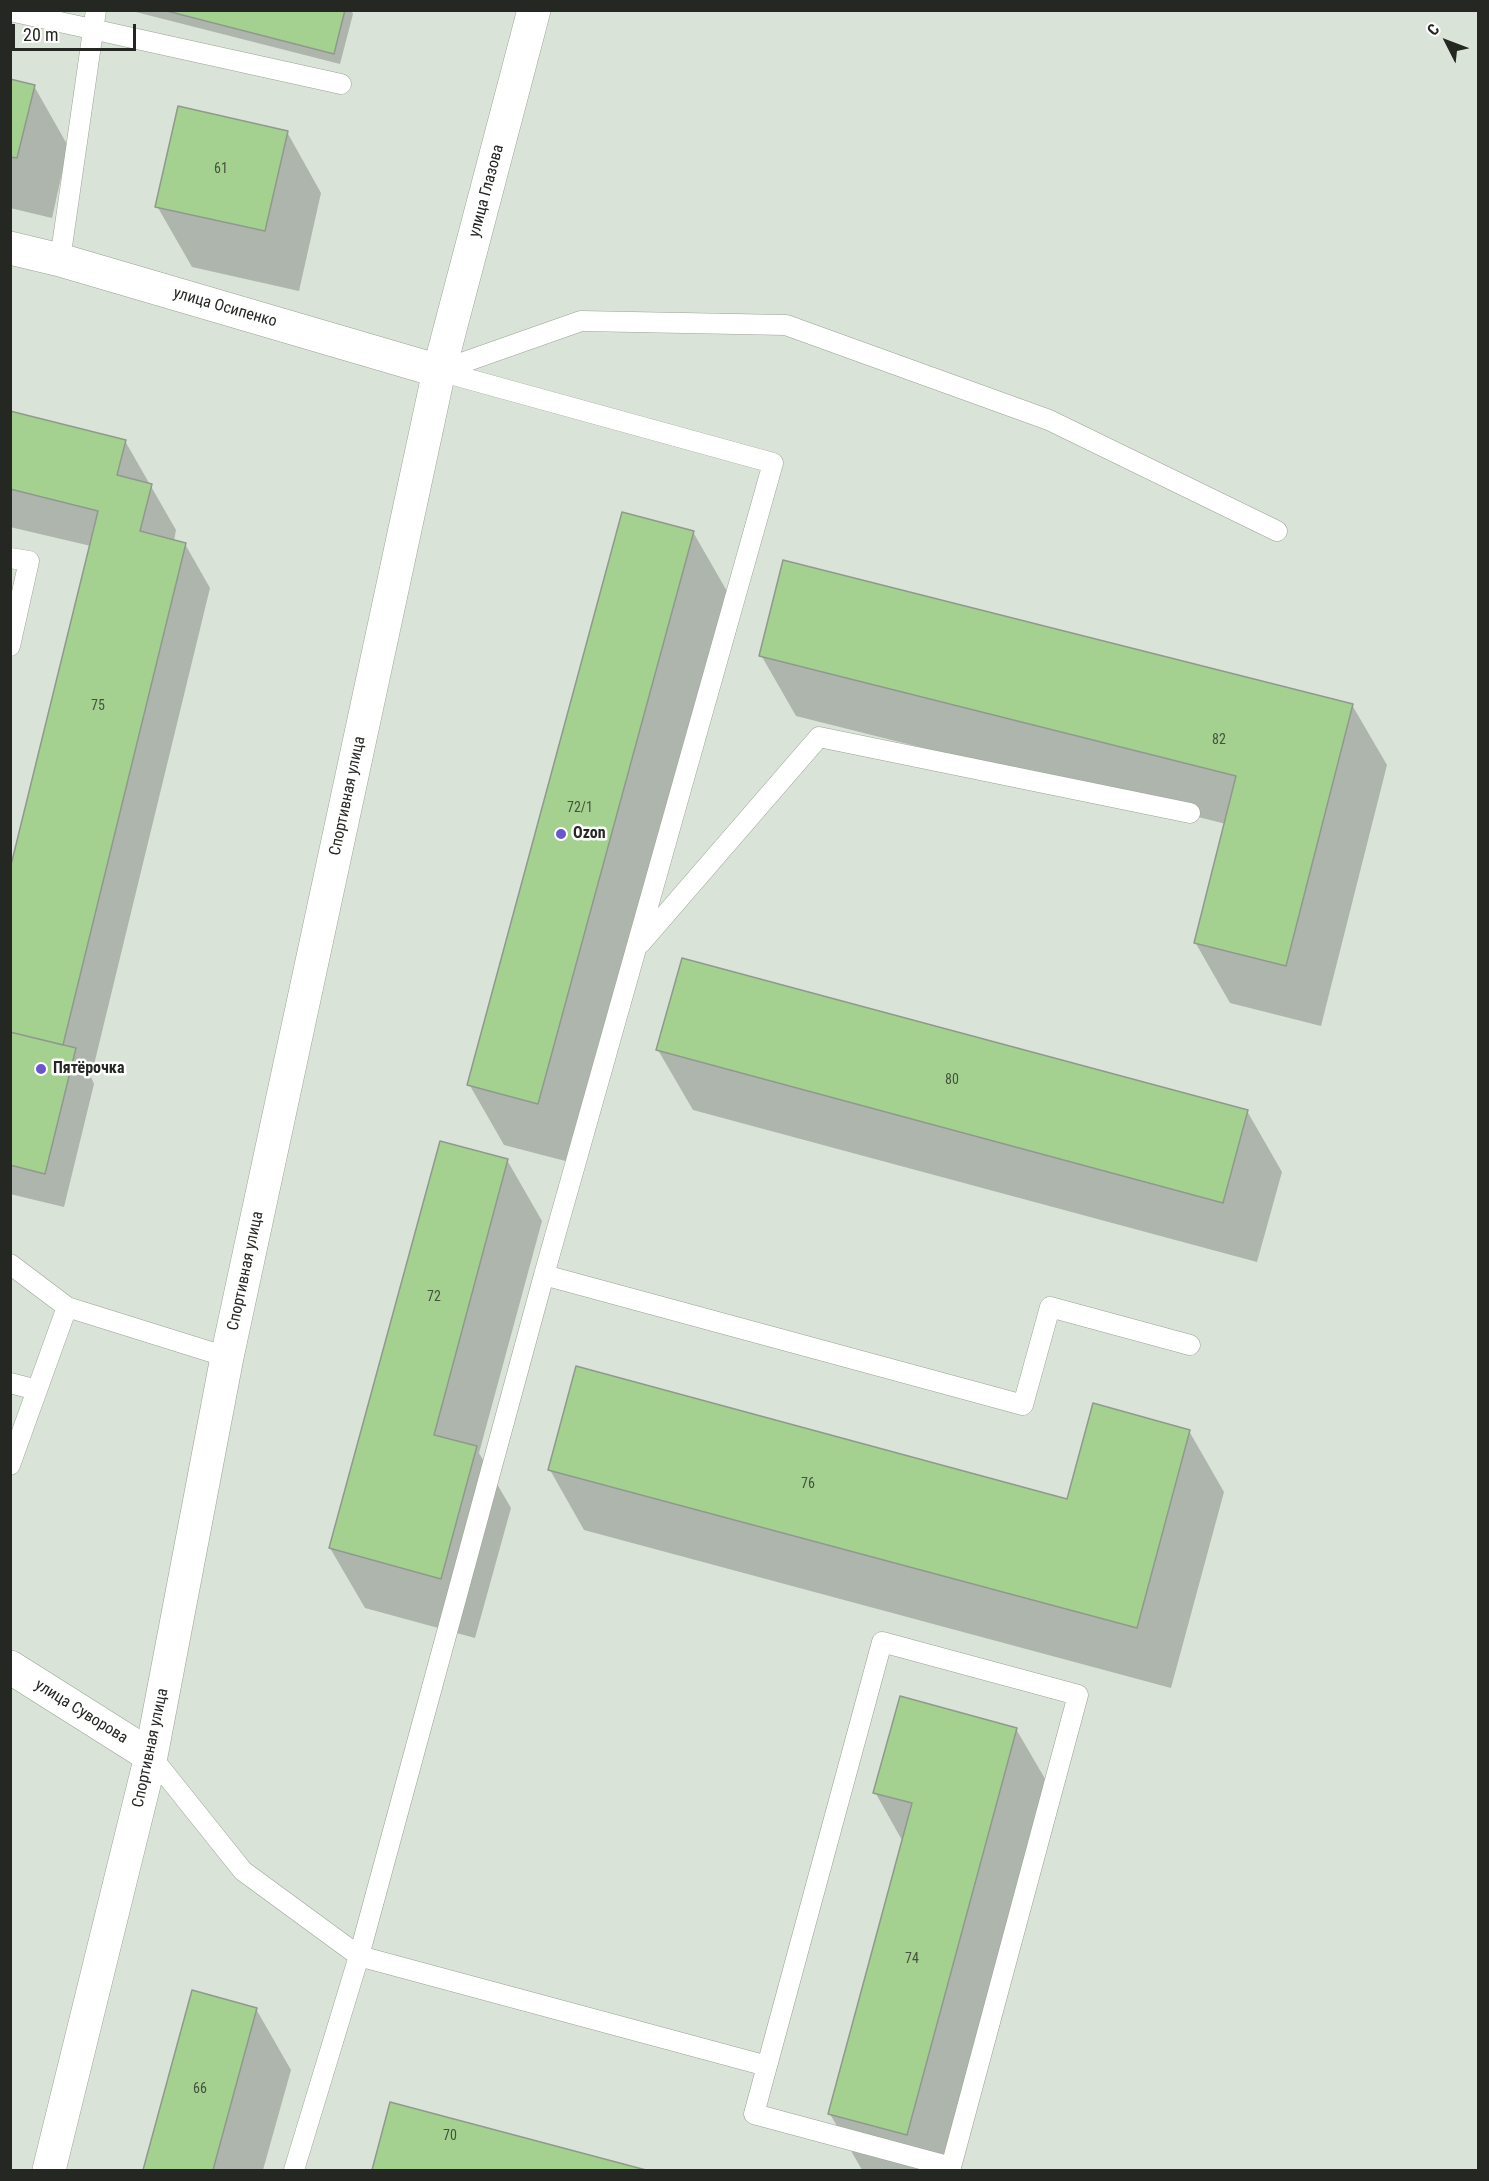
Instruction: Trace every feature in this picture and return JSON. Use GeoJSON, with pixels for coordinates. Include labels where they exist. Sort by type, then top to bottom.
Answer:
{"type":"FeatureCollection","features":[{"type":"Feature","properties":{"kind":"street","name":"улица Глазова"},"geometry":{"type":"LineString","coordinates":[[439,370],[534,10]]}},
{"type":"Feature","properties":{"kind":"street","name":"улица Осипенко"},"geometry":{"type":"LineString","coordinates":[[10,248],[60,260],[439,370]]}},
{"type":"Feature","properties":{"kind":"street","name":"Спортивная улица"},"geometry":{"type":"LineString","coordinates":[[49,2170],[151,1756],[227,1357],[439,370]]}},
{"type":"Feature","properties":{"kind":"street","name":"улица Суворова"},"geometry":{"type":"LineString","coordinates":[[10,1667],[151,1756]]}},
{"type":"Feature","properties":{"kind":"lane"},"geometry":{"type":"LineString","coordinates":[[10,11],[94,20],[341,84]]}},
{"type":"Feature","properties":{"kind":"lane"},"geometry":{"type":"LineString","coordinates":[[60,260],[94,20]]}},
{"type":"Feature","properties":{"kind":"lane"},"geometry":{"type":"LineString","coordinates":[[439,370],[581,321],[786,325],[1049,420],[1276,531]]}},
{"type":"Feature","properties":{"kind":"lane"},"geometry":{"type":"LineString","coordinates":[[294,2170],[359,1956],[544,1275],[773,463],[439,370]]}},
{"type":"Feature","properties":{"kind":"lane"},"geometry":{"type":"LineString","coordinates":[[10,558],[29,561],[10,646]]}},
{"type":"Feature","properties":{"kind":"lane"},"geometry":{"type":"LineString","coordinates":[[637,948],[819,737],[1190,813]]}},
{"type":"Feature","properties":{"kind":"lane"},"geometry":{"type":"LineString","coordinates":[[10,1264],[67,1307],[227,1357]]}},
{"type":"Feature","properties":{"kind":"lane"},"geometry":{"type":"LineString","coordinates":[[544,1275],[1023,1405],[1050,1307],[1190,1345]]}},
{"type":"Feature","properties":{"kind":"lane"},"geometry":{"type":"LineString","coordinates":[[10,1464],[67,1307]]}},
{"type":"Feature","properties":{"kind":"lane"},"geometry":{"type":"LineString","coordinates":[[10,1383],[37,1390]]}},
{"type":"Feature","properties":{"kind":"lane"},"geometry":{"type":"LineString","coordinates":[[882,1642],[1078,1695],[951,2167],[754,2114],[767,2066],[882,1642]]}},
{"type":"Feature","properties":{"kind":"lane"},"geometry":{"type":"LineString","coordinates":[[151,1756],[243,1870],[359,1956],[767,2066]]}},
{"type":"Feature","properties":{"kind":"building"},"geometry":{"type":"Polygon","coordinates":[[[163,10],[345,10],[334,54],[163,10]]]}},
{"type":"Feature","properties":{"kind":"building"},"geometry":{"type":"Polygon","coordinates":[[[10,79],[35,85],[17,158],[10,157],[10,79]]]}},
{"type":"Feature","properties":{"kind":"building"},"geometry":{"type":"Polygon","coordinates":[[[178,106],[288,131],[265,231],[155,207],[178,106]]]}},
{"type":"Feature","properties":{"kind":"building"},"geometry":{"type":"Polygon","coordinates":[[[10,411],[126,440],[117,475],[152,484],[140,531],[186,543],[63,1045],[10,1032],[10,869],[98,511],[10,489],[10,411]]]}},
{"type":"Feature","properties":{"kind":"building"},"geometry":{"type":"Polygon","coordinates":[[[622,512],[694,531],[538,1104],[467,1085],[622,512]]]}},
{"type":"Feature","properties":{"kind":"building"},"geometry":{"type":"Polygon","coordinates":[[[783,560],[1353,704],[1286,966],[1194,943],[1236,776],[759,656],[783,560]]]}},
{"type":"Feature","properties":{"kind":"building"},"geometry":{"type":"Polygon","coordinates":[[[682,958],[1248,1110],[1223,1203],[656,1050],[682,958]]]}},
{"type":"Feature","properties":{"kind":"building"},"geometry":{"type":"Polygon","coordinates":[[[10,1032],[76,1048],[45,1174],[10,1165],[10,1032]]]}},
{"type":"Feature","properties":{"kind":"building"},"geometry":{"type":"Polygon","coordinates":[[[440,1141],[508,1159],[434,1435],[477,1446],[441,1579],[329,1548],[440,1141]]]}},
{"type":"Feature","properties":{"kind":"building"},"geometry":{"type":"Polygon","coordinates":[[[576,1366],[1067,1499],[1093,1403],[1190,1430],[1137,1628],[548,1470],[576,1366]]]}},
{"type":"Feature","properties":{"kind":"building"},"geometry":{"type":"Polygon","coordinates":[[[900,1696],[1017,1728],[907,2135],[828,2114],[912,1803],[873,1793],[900,1696]]]}},
{"type":"Feature","properties":{"kind":"building"},"geometry":{"type":"Polygon","coordinates":[[[192,1990],[257,2008],[213,2170],[143,2170],[192,1990]]]}},
{"type":"Feature","properties":{"kind":"building"},"geometry":{"type":"Polygon","coordinates":[[[390,2102],[646,2170],[372,2170],[390,2102]]]}},
{"type":"Feature","properties":{"kind":"place","name":"Ozon"},"geometry":{"type":"Point","coordinates":[561,834]}},
{"type":"Feature","properties":{"kind":"place","name":"Пятёрочка"},"geometry":{"type":"Point","coordinates":[41,1069]}}]}
